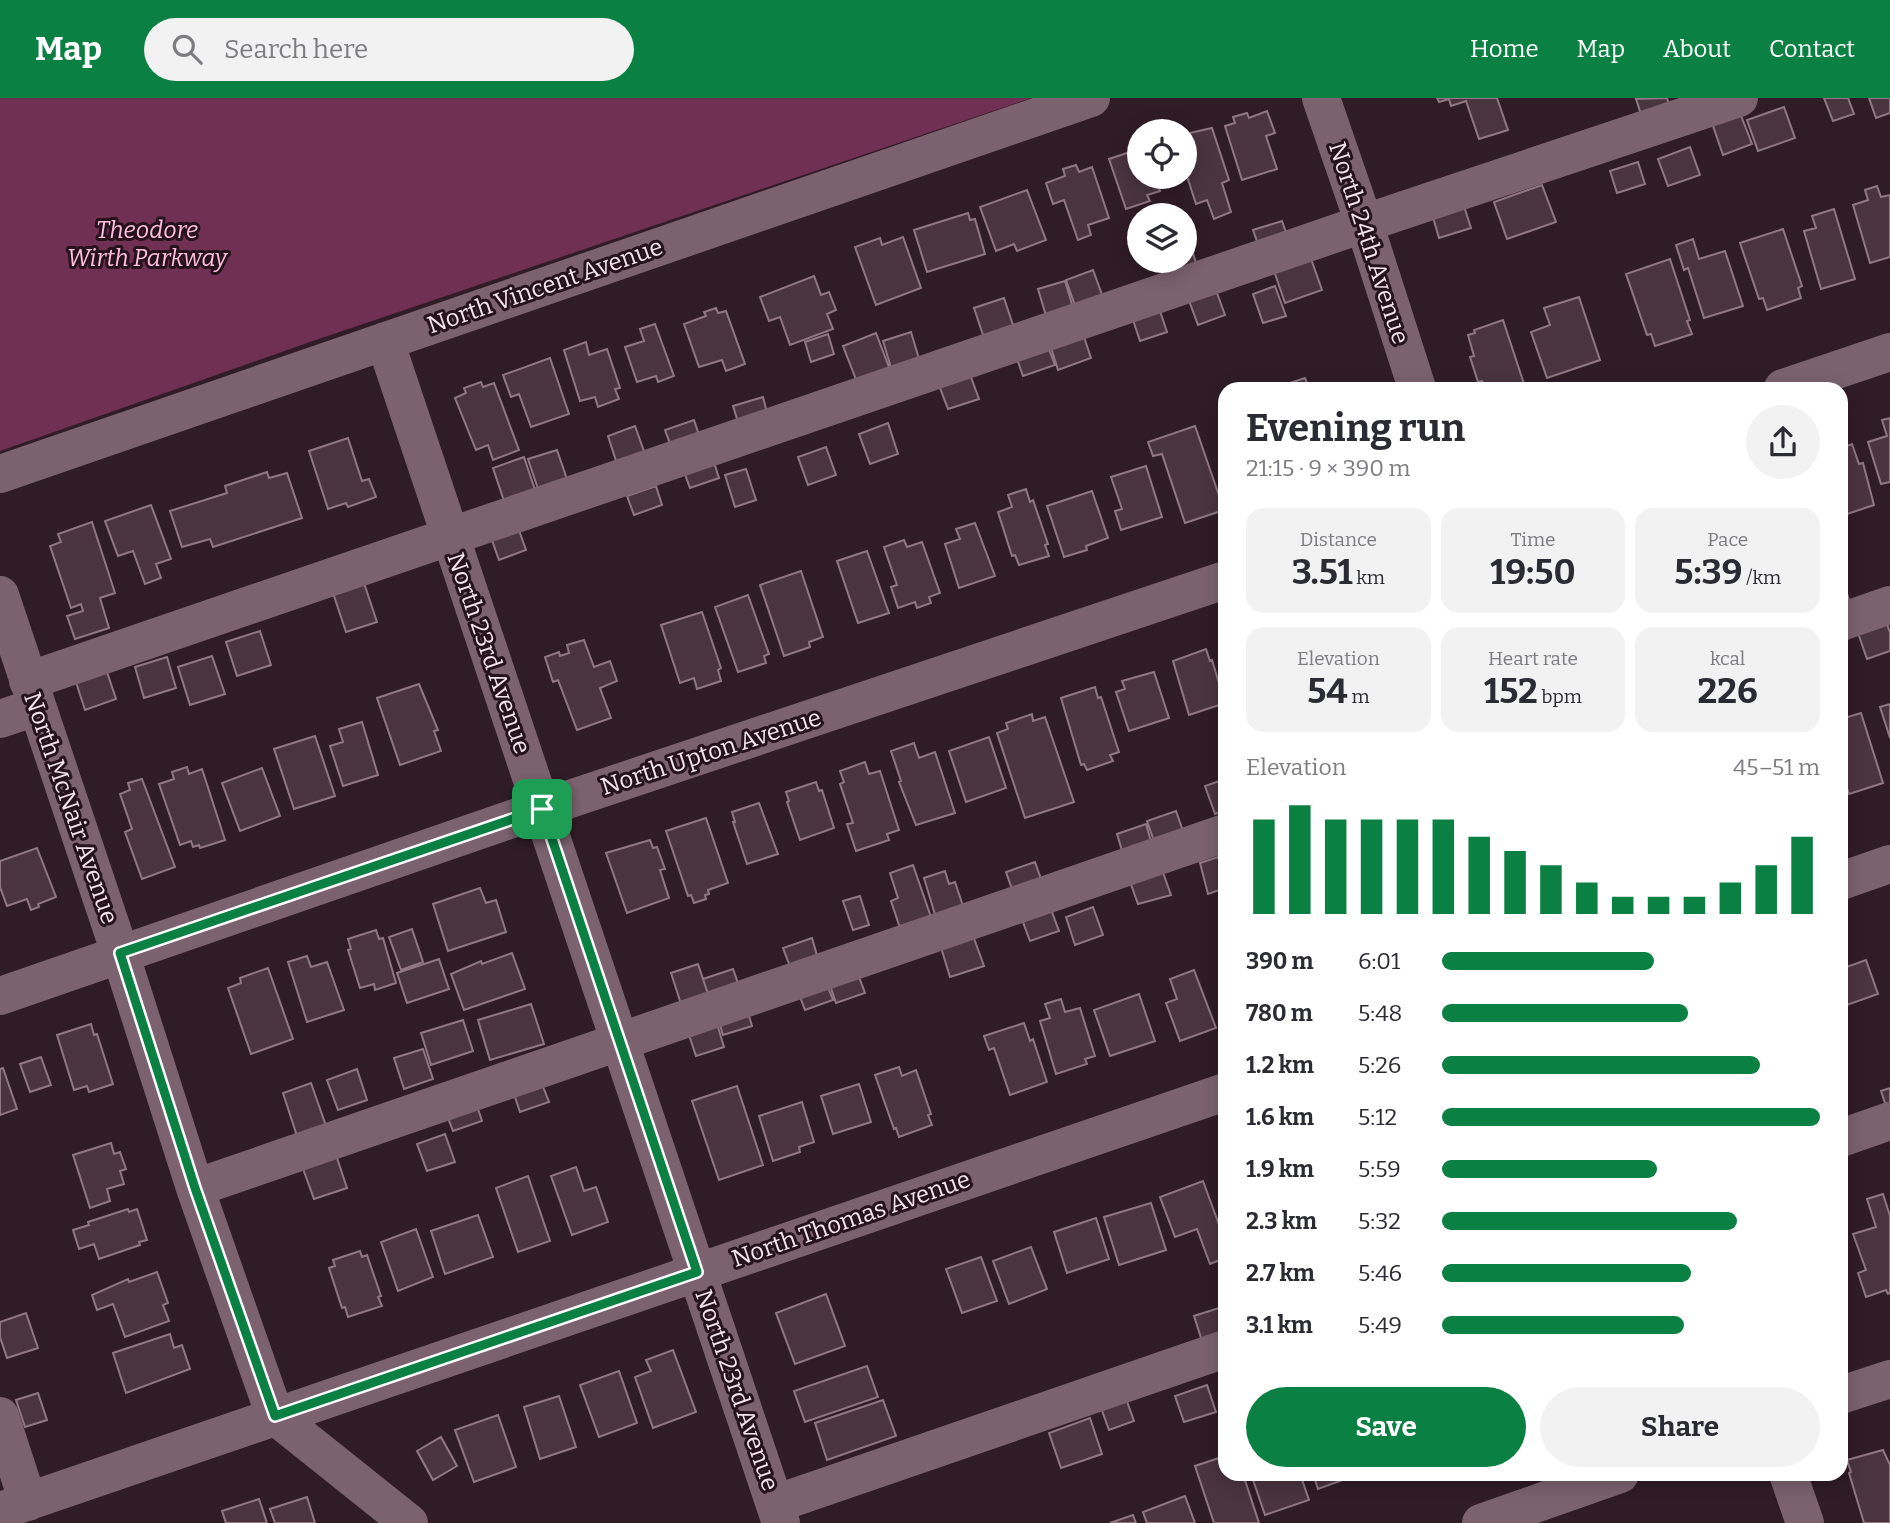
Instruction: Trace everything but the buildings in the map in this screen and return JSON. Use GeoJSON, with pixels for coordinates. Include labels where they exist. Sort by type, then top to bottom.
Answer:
{"type":"FeatureCollection","features":[{"type":"Feature","properties":{"kind":"street","name":"North Vincent Avenue"},"geometry":{"type":"LineString","coordinates":[[0,474],[1091,98]]}},
{"type":"Feature","properties":{"kind":"street","name":"North 24th Avenue"},"geometry":{"type":"LineString","coordinates":[[1321,98],[1415,382]]}},
{"type":"Feature","properties":{"kind":"street"},"geometry":{"type":"LineString","coordinates":[[0,719],[32,694],[450,536],[1364,223],[1739,98]]}},
{"type":"Feature","properties":{"kind":"street","name":"North 23rd Avenue"},"geometry":{"type":"LineString","coordinates":[[385,341],[778,1513]]}},
{"type":"Feature","properties":{"kind":"street"},"geometry":{"type":"LineString","coordinates":[[1801,382],[1890,352]]}},
{"type":"Feature","properties":{"kind":"street","name":"North Upton Avenue"},"geometry":{"type":"LineString","coordinates":[[0,996],[542,809],[1218,582]]}},
{"type":"Feature","properties":{"kind":"street","name":"North McNair Avenue"},"geometry":{"type":"LineString","coordinates":[[0,595],[120,953],[195,1188],[275,1416]]}},
{"type":"Feature","properties":{"kind":"street"},"geometry":{"type":"LineString","coordinates":[[1848,620],[1890,605]]}},
{"type":"Feature","properties":{"kind":"street"},"geometry":{"type":"LineString","coordinates":[[195,1188],[1218,835]]}},
{"type":"Feature","properties":{"kind":"street"},"geometry":{"type":"LineString","coordinates":[[1848,879],[1890,864]]}},
{"type":"Feature","properties":{"kind":"street","name":"North Thomas Avenue"},"geometry":{"type":"LineString","coordinates":[[14,1506],[1218,1094]]}},
{"type":"Feature","properties":{"kind":"street"},"geometry":{"type":"LineString","coordinates":[[1848,1136],[1890,1121]]}},
{"type":"Feature","properties":{"kind":"street"},"geometry":{"type":"LineString","coordinates":[[778,1513],[1218,1352]]}},
{"type":"Feature","properties":{"kind":"street"},"geometry":{"type":"LineString","coordinates":[[1848,1393],[1890,1379]]}},
{"type":"Feature","properties":{"kind":"street"},"geometry":{"type":"LineString","coordinates":[[0,1416],[14,1506]]}},
{"type":"Feature","properties":{"kind":"street"},"geometry":{"type":"LineString","coordinates":[[275,1416],[410,1523]]}},
{"type":"Feature","properties":{"kind":"street"},"geometry":{"type":"LineString","coordinates":[[1481,1523],[1600,1481]]}},
{"type":"Feature","properties":{"kind":"street"},"geometry":{"type":"LineString","coordinates":[[1790,1481],[1805,1523]]}},
{"type":"Feature","properties":{"kind":"green space","name":"Theodore Wirth Parkway"},"geometry":{"type":"Polygon","coordinates":[[[0,98],[1031,98],[307,343],[0,451],[0,98]]]}},
{"type":"Feature","properties":{"kind":"route"},"geometry":{"type":"LineString","coordinates":[[542,809],[697,1272],[275,1416],[195,1188],[120,953],[542,809]]}}]}
